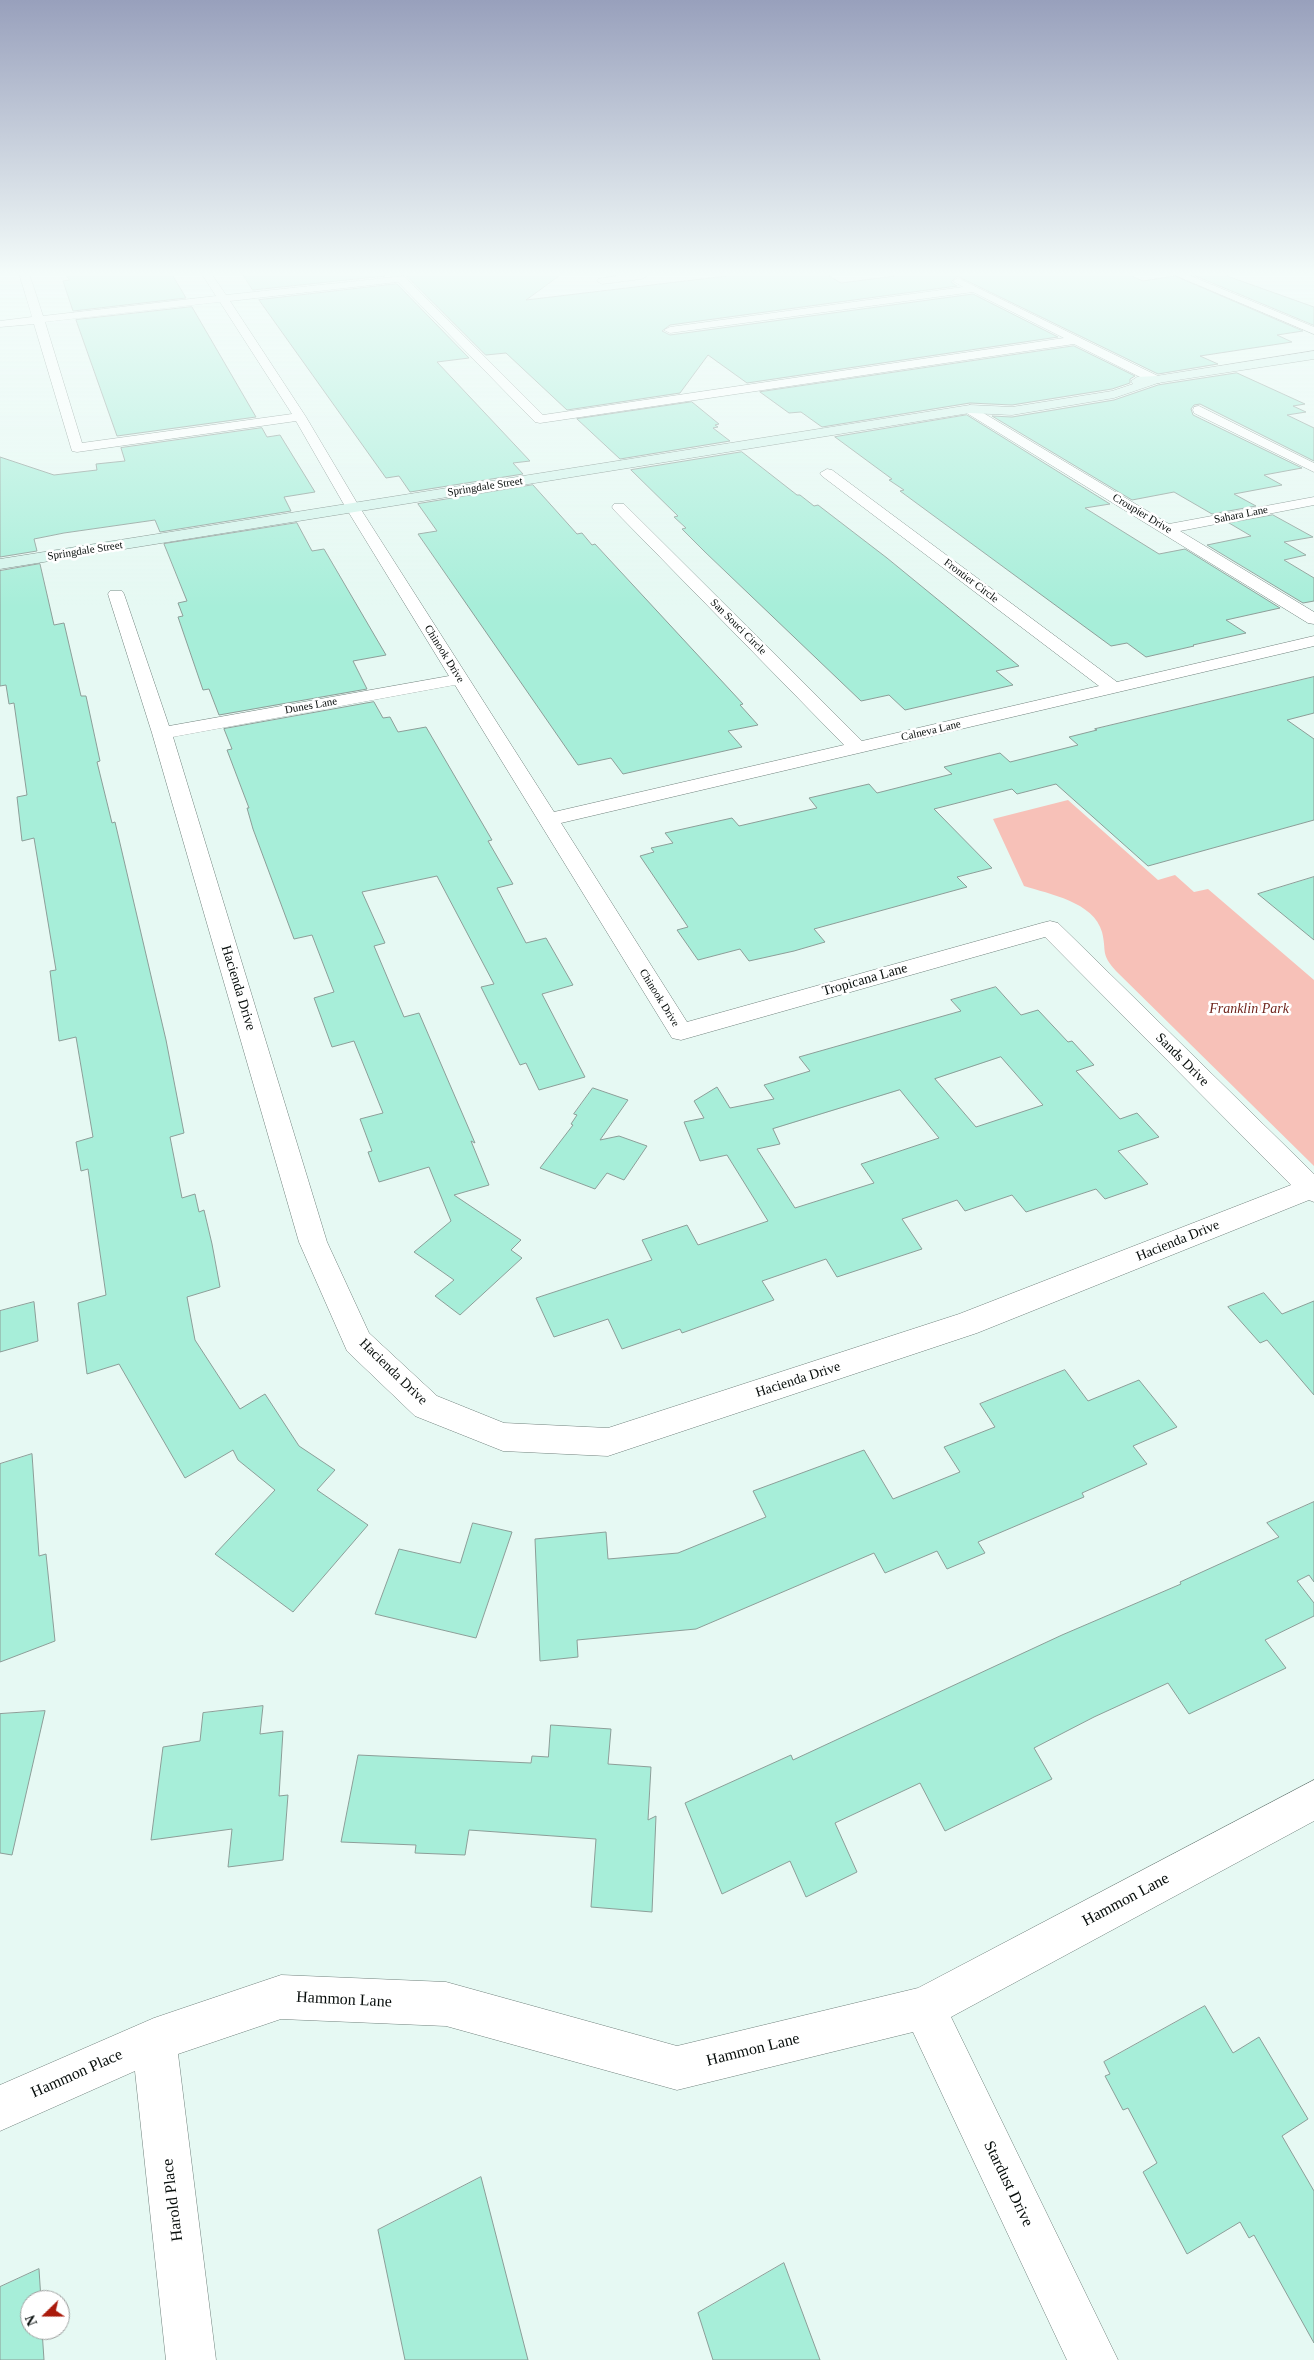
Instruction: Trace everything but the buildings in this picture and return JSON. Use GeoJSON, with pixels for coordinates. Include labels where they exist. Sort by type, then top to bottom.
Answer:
{"type":"FeatureCollection","features":[{"type":"Feature","properties":{"kind":"main road","name":"Springdale Street"},"geometry":{"type":"LineString","coordinates":[[0,564],[970,409],[1012,411],[1114,394],[1138,386]]}},
{"type":"Feature","properties":{"kind":"main road","name":"Springdale Street"},"geometry":{"type":"LineString","coordinates":[[970,409],[985,402],[1065,389]]}},
{"type":"Feature","properties":{"kind":"street"},"geometry":{"type":"LineString","coordinates":[[58,386],[77,448],[300,417]]}},
{"type":"Feature","properties":{"kind":"street","name":"Chinook Drive"},"geometry":{"type":"LineString","coordinates":[[280,386],[300,417],[353,508],[681,1032]]}},
{"type":"Feature","properties":{"kind":"street"},"geometry":{"type":"LineString","coordinates":[[507,386],[540,419],[763,386]]}},
{"type":"Feature","properties":{"kind":"street","name":"Croupier Drive"},"geometry":{"type":"LineString","coordinates":[[970,409],[1314,618]]}},
{"type":"Feature","properties":{"kind":"street"},"geometry":{"type":"LineString","coordinates":[[1199,410],[1314,468]]}},
{"type":"Feature","properties":{"kind":"street","name":"Frontier Circle"},"geometry":{"type":"LineString","coordinates":[[827,473],[1115,689]]}},
{"type":"Feature","properties":{"kind":"street","name":"Sahara Lane"},"geometry":{"type":"LineString","coordinates":[[1167,529],[1314,501]]}},
{"type":"Feature","properties":{"kind":"street","name":"San Souci Circle"},"geometry":{"type":"LineString","coordinates":[[618,507],[858,748]]}},
{"type":"Feature","properties":{"kind":"street","name":"Hacienda Drive"},"geometry":{"type":"LineString","coordinates":[[116,594],[162,733],[313,1242],[358,1342],[426,1406],[503,1437],[608,1442],[966,1324],[1312,1190]]}},
{"type":"Feature","properties":{"kind":"street","name":"Calneva Lane"},"geometry":{"type":"LineString","coordinates":[[548,820],[1314,641]]}},
{"type":"Feature","properties":{"kind":"street","name":"Dunes Lane"},"geometry":{"type":"LineString","coordinates":[[162,733],[460,679]]}},
{"type":"Feature","properties":{"kind":"street","name":"Sands Drive"},"geometry":{"type":"LineString","coordinates":[[1050,928],[1312,1190]]}},
{"type":"Feature","properties":{"kind":"street","name":"Tropicana Lane"},"geometry":{"type":"LineString","coordinates":[[681,1032],[1050,928]]}},
{"type":"Feature","properties":{"kind":"street","name":"Hammon Lane"},"geometry":{"type":"LineString","coordinates":[[154,2040],[282,1997],[446,2004],[678,2068],[924,2008],[1314,1800]]}},
{"type":"Feature","properties":{"kind":"street","name":"Stardust Drive"},"geometry":{"type":"LineString","coordinates":[[924,2008],[1093,2360]]}},
{"type":"Feature","properties":{"kind":"street","name":"Hammon Place"},"geometry":{"type":"LineString","coordinates":[[0,2108],[154,2040]]}},
{"type":"Feature","properties":{"kind":"street","name":"Harold Place"},"geometry":{"type":"LineString","coordinates":[[154,2040],[191,2360]]}},
{"type":"Feature","properties":{"kind":"green space","name":"Franklin Park"},"geometry":{"type":"Polygon","coordinates":[[[1068,800],[1158,880],[1175,875],[1194,892],[1208,889],[1314,980],[1314,1166],[1116,971],[1106,956],[1102,932],[1090,913],[1058,896],[1024,886],[993,819],[1068,800]]]}}]}
